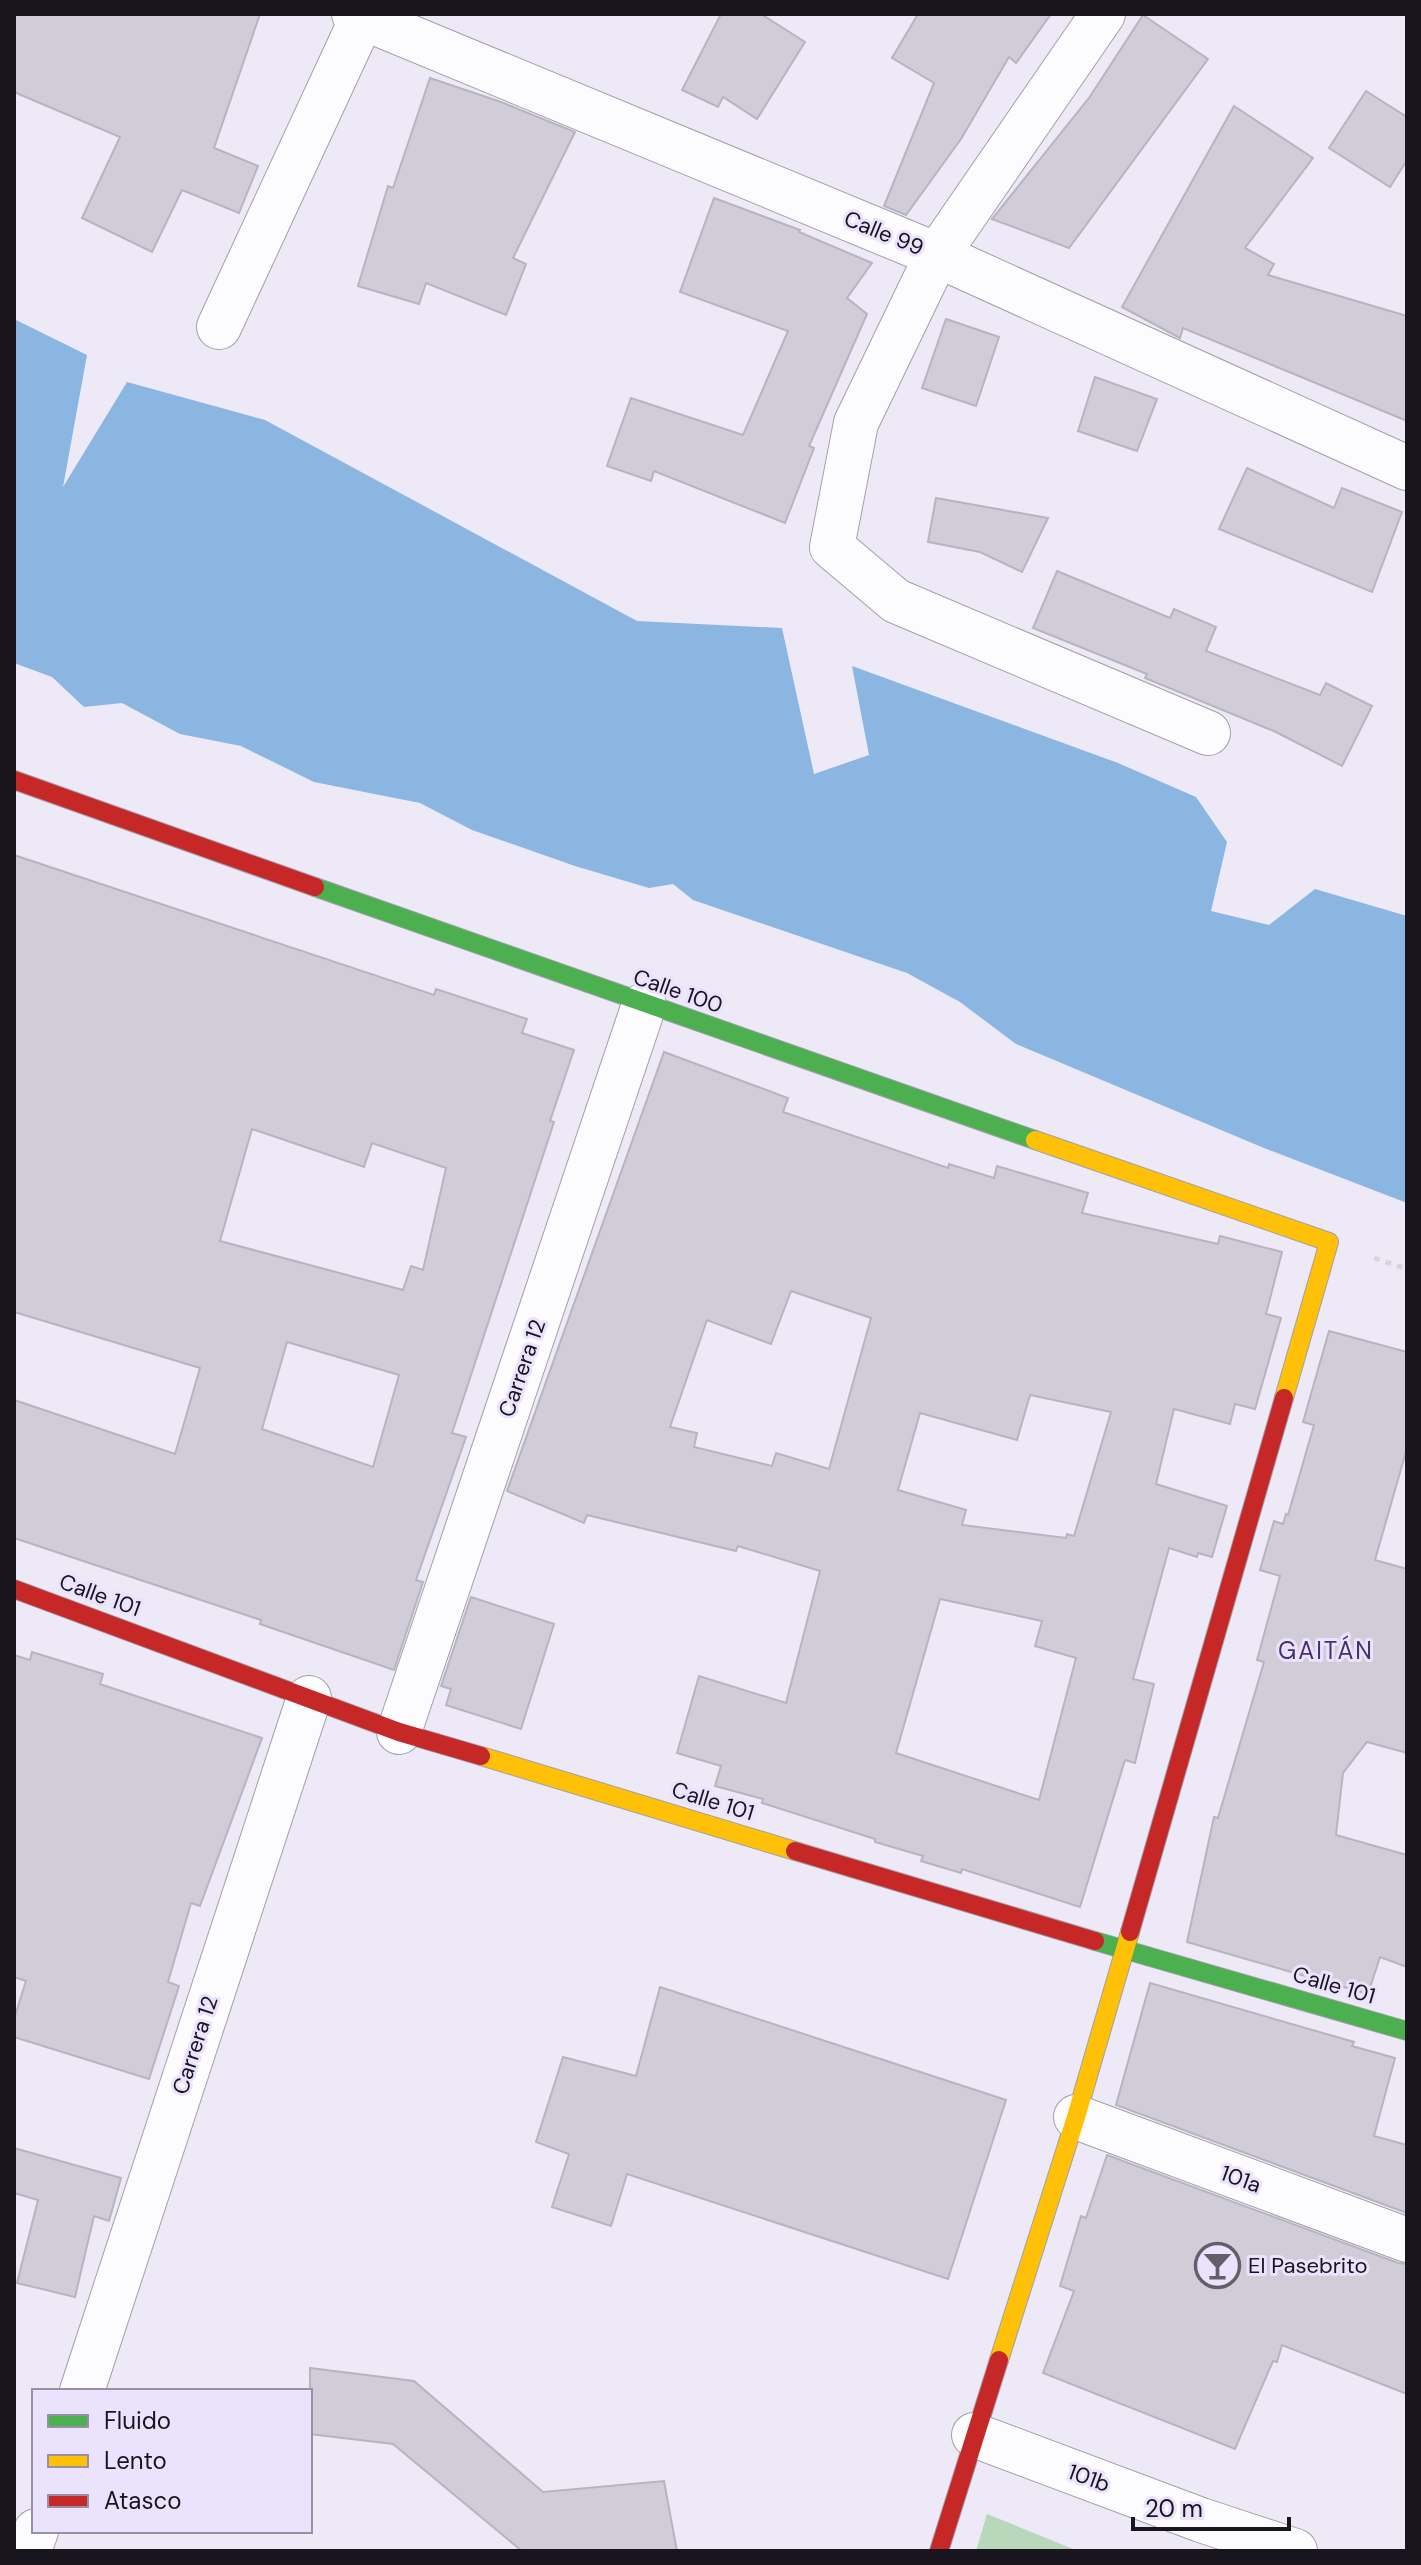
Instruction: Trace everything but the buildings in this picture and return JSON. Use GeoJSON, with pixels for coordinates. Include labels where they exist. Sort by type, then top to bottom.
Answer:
{"type":"FeatureCollection","features":[{"type":"Feature","properties":{"kind":"street"},"geometry":{"type":"LineString","coordinates":[[1103,14],[937,255],[856,423],[832,547],[896,601],[1208,733]]}},
{"type":"Feature","properties":{"kind":"street"},"geometry":{"type":"LineString","coordinates":[[219,327],[360,15]]}},
{"type":"Feature","properties":{"kind":"street","name":"Calle 99"},"geometry":{"type":"LineString","coordinates":[[360,15],[937,255],[1407,468]]}},
{"type":"Feature","properties":{"kind":"street","name":"Calle 100"},"geometry":{"type":"LineString","coordinates":[[14,780],[644,1005],[1329,1242],[1122,1949]]}},
{"type":"Feature","properties":{"kind":"street","name":"Carrera 12"},"geometry":{"type":"LineString","coordinates":[[399,1732],[644,1005]]}},
{"type":"Feature","properties":{"kind":"street","name":"Calle 101"},"geometry":{"type":"LineString","coordinates":[[14,1589],[399,1732],[1122,1949],[1407,2031]]}},
{"type":"Feature","properties":{"kind":"street","name":"Carrera 12"},"geometry":{"type":"LineString","coordinates":[[83,2389],[309,1698]]}},
{"type":"Feature","properties":{"kind":"street"},"geometry":{"type":"LineString","coordinates":[[939,2551],[1076,2117],[1122,1949]]}},
{"type":"Feature","properties":{"kind":"street","name":"101a"},"geometry":{"type":"LineString","coordinates":[[1076,2117],[1407,2240]]}},
{"type":"Feature","properties":{"kind":"street","name":"101b"},"geometry":{"type":"LineString","coordinates":[[974,2435],[1201,2520],[1295,2551]]}},
{"type":"Feature","properties":{"kind":"green space"},"geometry":{"type":"Polygon","coordinates":[[[987,2514],[1078,2551],[976,2551],[987,2514]]]}},
{"type":"Feature","properties":{"kind":"water"},"geometry":{"type":"Polygon","coordinates":[[[14,319],[87,355],[63,487],[127,382],[265,420],[637,621],[782,628],[814,774],[869,755],[852,666],[1118,763],[1196,797],[1227,842],[1211,911],[1269,925],[1315,889],[1407,916],[1407,1203],[1264,1148],[1016,1044],[960,1002],[907,973],[693,900],[673,884],[649,888],[472,830],[420,803],[314,782],[241,746],[180,734],[122,703],[84,707],[52,677],[14,663],[14,319]]]}},
{"type":"Feature","properties":{"kind":"traffic: fast"},"geometry":{"type":"LineString","coordinates":[[315,887],[1035,1140]]}},
{"type":"Feature","properties":{"kind":"traffic: fast"},"geometry":{"type":"LineString","coordinates":[[1095,1941],[1407,2031]]}},
{"type":"Feature","properties":{"kind":"traffic: slow"},"geometry":{"type":"LineString","coordinates":[[1035,1140],[1329,1242],[1284,1398]]}},
{"type":"Feature","properties":{"kind":"traffic: slow"},"geometry":{"type":"LineString","coordinates":[[481,1756],[795,1851]]}},
{"type":"Feature","properties":{"kind":"traffic: slow"},"geometry":{"type":"LineString","coordinates":[[999,2360],[1076,2117],[1130,1932]]}},
{"type":"Feature","properties":{"kind":"traffic: jam"},"geometry":{"type":"LineString","coordinates":[[14,780],[315,887]]}},
{"type":"Feature","properties":{"kind":"traffic: jam"},"geometry":{"type":"LineString","coordinates":[[1130,1932],[1284,1398]]}},
{"type":"Feature","properties":{"kind":"traffic: jam"},"geometry":{"type":"LineString","coordinates":[[14,1589],[399,1732],[481,1756]]}},
{"type":"Feature","properties":{"kind":"traffic: jam"},"geometry":{"type":"LineString","coordinates":[[795,1851],[1095,1941]]}},
{"type":"Feature","properties":{"kind":"traffic: jam"},"geometry":{"type":"LineString","coordinates":[[939,2551],[999,2360]]}},
{"type":"Feature","properties":{"kind":"place","name":"El Pasebrito"},"geometry":{"type":"Point","coordinates":[1217,2265]}},
{"type":"Feature","properties":{"kind":"district","name":"GAITÁN"},"geometry":{"type":"Point","coordinates":[1326,1650]}}]}
